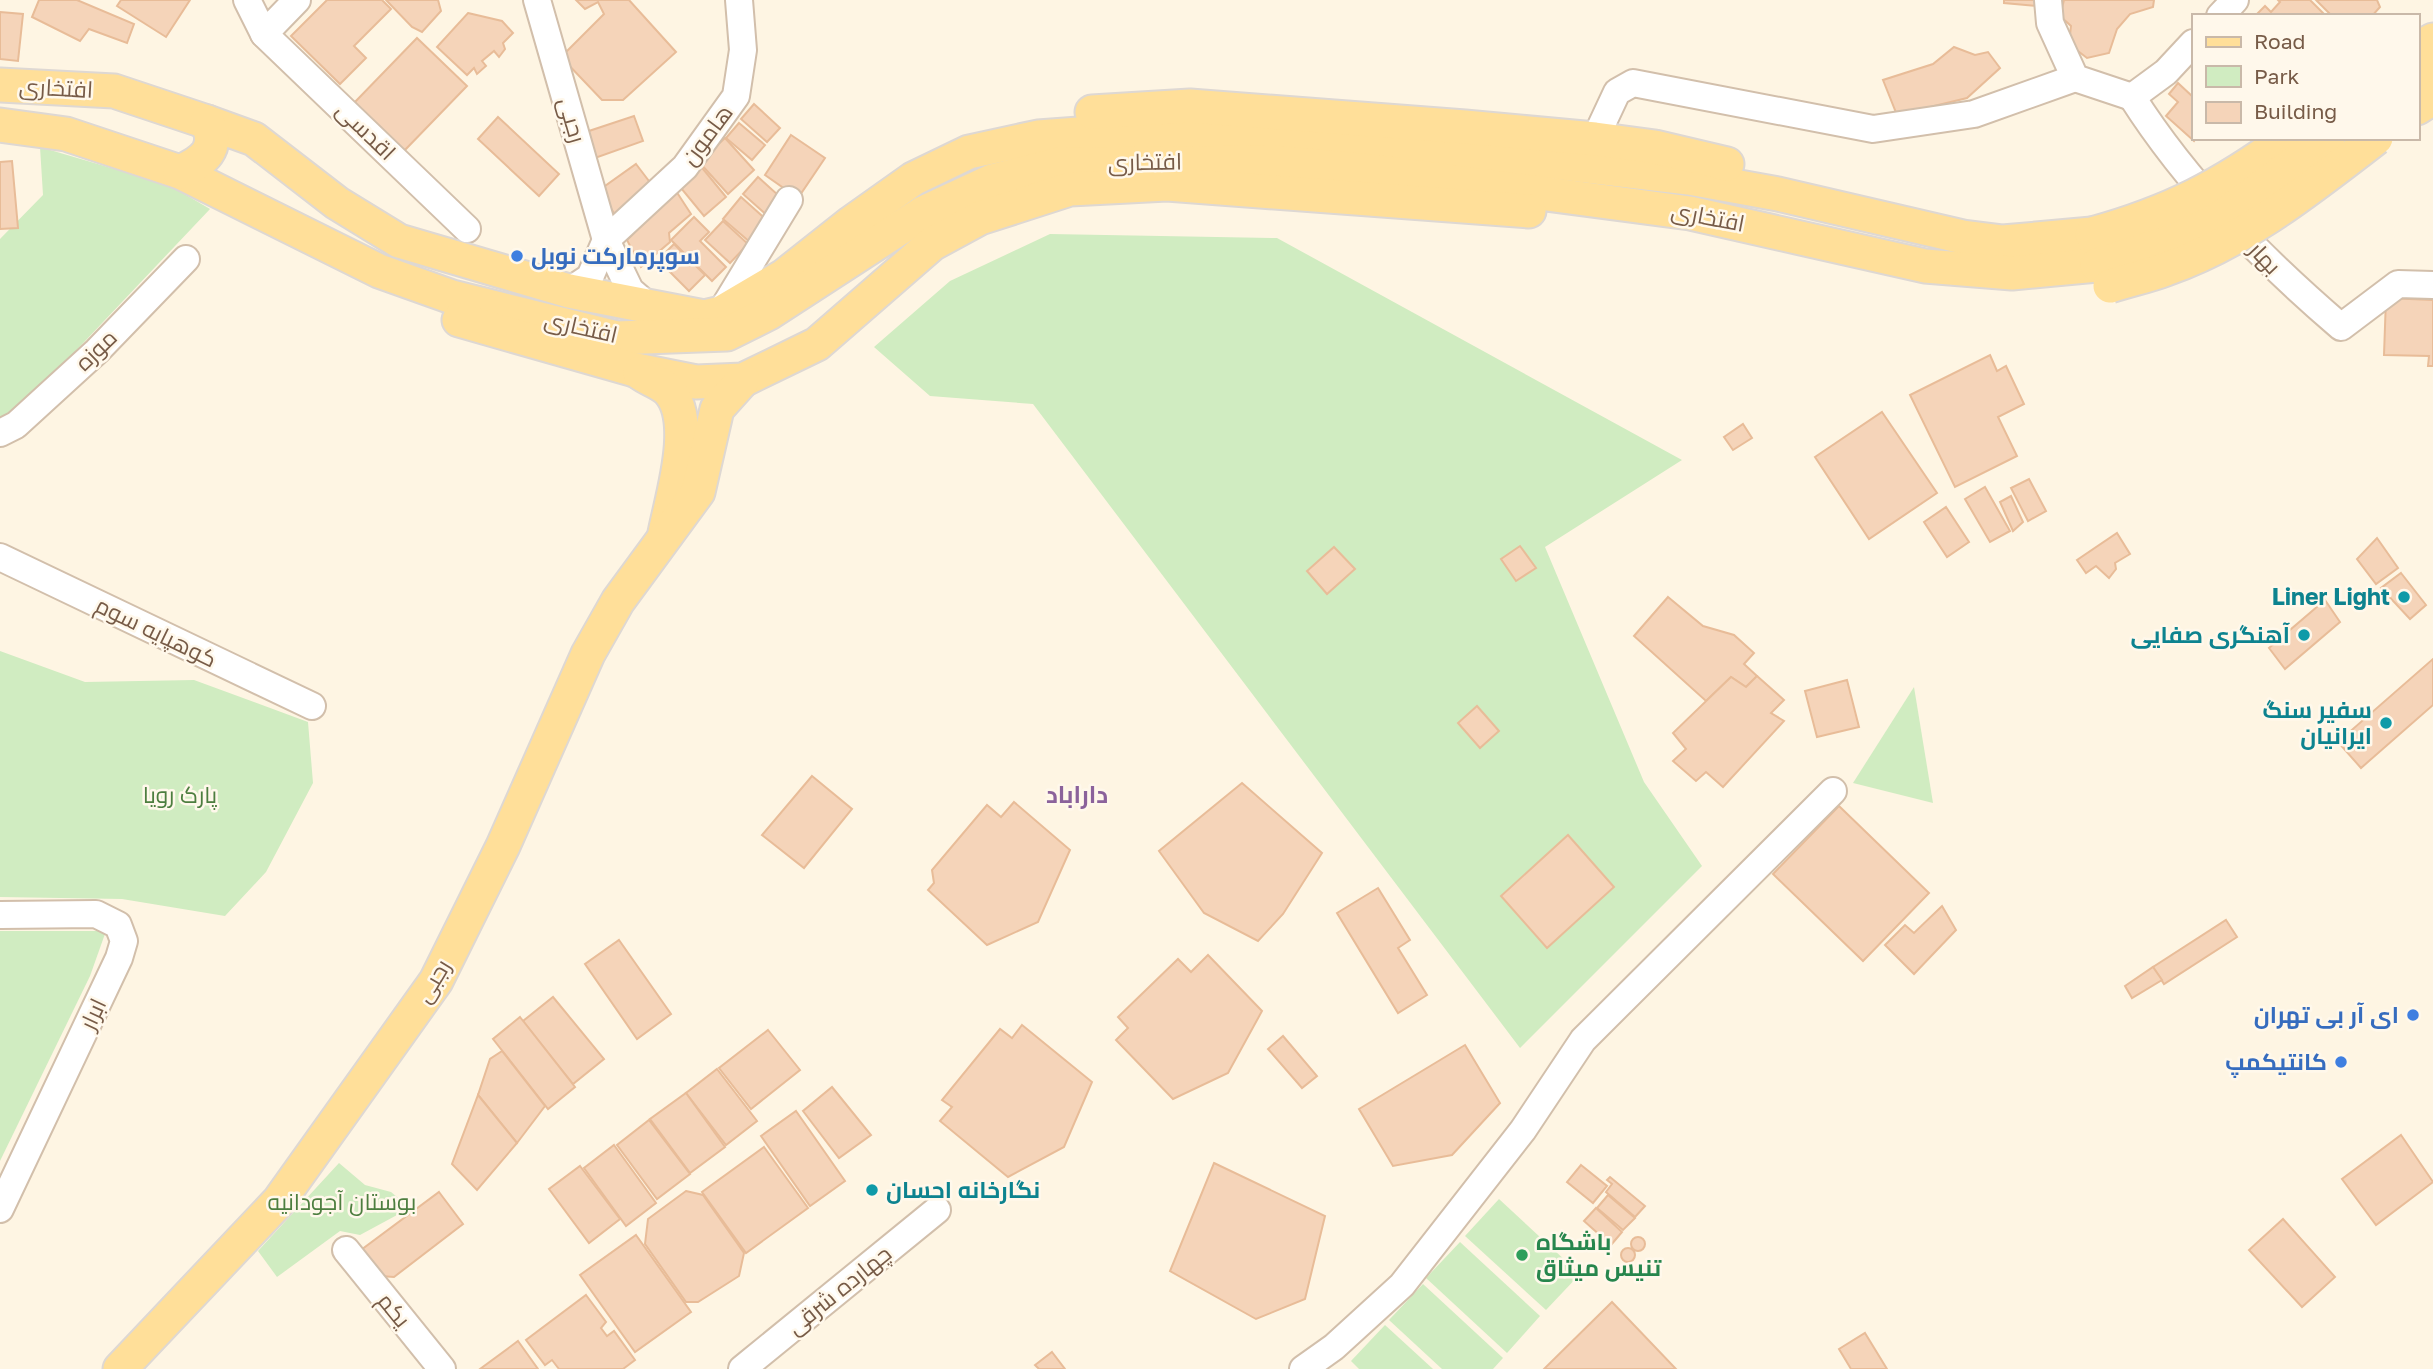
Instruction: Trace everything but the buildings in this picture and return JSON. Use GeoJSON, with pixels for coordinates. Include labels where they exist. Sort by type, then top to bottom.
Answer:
{"type":"FeatureCollection","features":[{"type":"Feature","properties":{"kind":"main road","name":"افتخاری"},"geometry":{"type":"LineString","coordinates":[[0,85],[114,91],[254,139],[337,203],[399,242],[569,290],[654,310],[704,317],[721,313],[784,276],[913,179],[969,152],[1038,137],[1120,131],[1467,152],[1689,178],[1778,194],[1964,237],[2003,242],[2099,262],[2176,240],[2214,222],[2325,140]]}},
{"type":"Feature","properties":{"kind":"main road"},"geometry":{"type":"LineString","coordinates":[[969,152],[1036,117],[1190,106],[1595,139],[1655,147],[1827,182],[1864,214]]}},
{"type":"Feature","properties":{"kind":"main road"},"geometry":{"type":"LineString","coordinates":[[180,172],[204,160],[212,147],[213,139],[207,122]]}},
{"type":"Feature","properties":{"kind":"main road","name":"افتخاری"},"geometry":{"type":"LineString","coordinates":[[0,125],[66,134],[180,172],[379,271],[428,288],[617,338],[727,334],[769,313],[923,213],[992,181],[1059,164],[1274,162],[1381,172],[1690,213],[1925,266],[1983,288],[2045,294],[2099,262],[2141,220],[2184,203],[2235,176],[2284,140]]}},
{"type":"Feature","properties":{"kind":"main road"},"geometry":{"type":"LineString","coordinates":[[2099,262],[2168,268],[2227,241],[2298,199],[2373,140]]}},
{"type":"Feature","properties":{"kind":"main road"},"geometry":{"type":"LineString","coordinates":[[242,205],[321,258],[374,286],[461,321],[631,369],[696,382],[743,380],[817,344],[932,244],[981,218],[1070,189],[1167,184],[1518,210],[1705,234],[1797,254],[1875,256]]}},
{"type":"Feature","properties":{"kind":"main road"},"geometry":{"type":"LineString","coordinates":[[1770,229],[1779,220],[1785,206],[1778,194]]}},
{"type":"Feature","properties":{"kind":"main road","name":"رجبی"},"geometry":{"type":"LineString","coordinates":[[631,369],[666,388],[674,399],[681,419],[680,453],[663,539]]}},
{"type":"Feature","properties":{"kind":"main road","name":"رجبی"},"geometry":{"type":"LineString","coordinates":[[120,1369],[278,1201],[436,981],[503,846],[588,654],[618,600],[698,492],[717,409],[726,395],[743,380]]}},
{"type":"Feature","properties":{"kind":"street","name":"اقدسی"},"geometry":{"type":"LineString","coordinates":[[247,0],[264,34],[467,229]]}},
{"type":"Feature","properties":{"kind":"street"},"geometry":{"type":"LineString","coordinates":[[264,34],[297,0]]}},
{"type":"Feature","properties":{"kind":"street","name":"رجبی"},"geometry":{"type":"LineString","coordinates":[[537,0],[606,240],[630,290],[654,310]]}},
{"type":"Feature","properties":{"kind":"street","name":"هامون"},"geometry":{"type":"LineString","coordinates":[[606,240],[685,167],[736,96],[743,50],[739,0]]}},
{"type":"Feature","properties":{"kind":"street"},"geometry":{"type":"LineString","coordinates":[[2048,0],[2050,23],[2075,78]]}},
{"type":"Feature","properties":{"kind":"street"},"geometry":{"type":"LineString","coordinates":[[2222,14],[2235,0]]}},
{"type":"Feature","properties":{"kind":"street"},"geometry":{"type":"LineString","coordinates":[[1595,139],[1617,92],[1633,83],[1873,129],[1974,114],[2075,78],[2132,97],[2166,72],[2192,44]]}},
{"type":"Feature","properties":{"kind":"street","name":"بهار"},"geometry":{"type":"LineString","coordinates":[[2132,97],[2186,172],[2287,281],[2342,327],[2398,284],[2433,285]]}},
{"type":"Feature","properties":{"kind":"street"},"geometry":{"type":"LineString","coordinates":[[721,313],[789,200]]}},
{"type":"Feature","properties":{"kind":"street"},"geometry":{"type":"LineString","coordinates":[[569,290],[590,277],[606,240]]}},
{"type":"Feature","properties":{"kind":"street","name":"موزه"},"geometry":{"type":"LineString","coordinates":[[0,433],[16,425],[97,351],[186,259]]}},
{"type":"Feature","properties":{"kind":"street","name":"کوهپایه سوم"},"geometry":{"type":"LineString","coordinates":[[0,556],[312,706]]}},
{"type":"Feature","properties":{"kind":"street"},"geometry":{"type":"LineString","coordinates":[[1303,1369],[1334,1347],[1402,1285],[1523,1130],[1583,1040],[1833,791]]}},
{"type":"Feature","properties":{"kind":"street","name":"ابرار"},"geometry":{"type":"LineString","coordinates":[[0,915],[96,914],[118,925],[124,941],[120,958],[0,1209]]}},
{"type":"Feature","properties":{"kind":"street","name":"چهارده شرقی"},"geometry":{"type":"LineString","coordinates":[[742,1369],[937,1210]]}},
{"type":"Feature","properties":{"kind":"street","name":"یکم"},"geometry":{"type":"LineString","coordinates":[[346,1250],[442,1369]]}},
{"type":"Feature","properties":{"kind":"green space"},"geometry":{"type":"Polygon","coordinates":[[[40,147],[169,185],[210,209],[52,376],[7,416],[0,417],[0,239],[43,195],[40,147]]]}},
{"type":"Feature","properties":{"kind":"green space"},"geometry":{"type":"Polygon","coordinates":[[[1050,234],[1277,238],[1682,460],[1545,547],[1644,782],[1702,866],[1520,1048],[1033,404],[930,396],[874,347],[950,281],[1050,234]]]}},
{"type":"Feature","properties":{"kind":"green space","name":"پارک رویا"},"geometry":{"type":"Polygon","coordinates":[[[0,651],[85,682],[194,680],[308,722],[313,783],[266,872],[225,916],[122,899],[0,897],[0,651]]]}},
{"type":"Feature","properties":{"kind":"green space"},"geometry":{"type":"Polygon","coordinates":[[[1914,687],[1933,803],[1853,783],[1914,687]]]}},
{"type":"Feature","properties":{"kind":"green space"},"geometry":{"type":"Polygon","coordinates":[[[0,931],[106,931],[90,976],[0,1161],[0,931]]]}},
{"type":"Feature","properties":{"kind":"green space","name":"بوستان آجودانیه"},"geometry":{"type":"Polygon","coordinates":[[[339,1163],[365,1185],[391,1192],[410,1208],[360,1235],[340,1231],[277,1277],[258,1251],[339,1163]]]}},
{"type":"Feature","properties":{"kind":"green space","name":"باشگاه تنيس ميثاق"},"geometry":{"type":"Polygon","coordinates":[[[1499,1199],[1580,1274],[1546,1310],[1465,1236],[1499,1199]]]}},
{"type":"Feature","properties":{"kind":"green space"},"geometry":{"type":"Polygon","coordinates":[[[1460,1242],[1540,1316],[1507,1353],[1426,1278],[1460,1242]]]}},
{"type":"Feature","properties":{"kind":"green space"},"geometry":{"type":"Polygon","coordinates":[[[1423,1284],[1503,1358],[1493,1369],[1442,1369],[1389,1320],[1423,1284]]]}},
{"type":"Feature","properties":{"kind":"green space"},"geometry":{"type":"Polygon","coordinates":[[[1385,1325],[1433,1369],[1359,1369],[1351,1361],[1385,1325]]]}},
{"type":"Feature","properties":{"kind":"place","name":"سوپرمارکت نوبل"},"geometry":{"type":"Point","coordinates":[517,256]}},
{"type":"Feature","properties":{"kind":"place","name":"Liner Light"},"geometry":{"type":"Point","coordinates":[2404,597]}},
{"type":"Feature","properties":{"kind":"place","name":"آهنگری صفایی"},"geometry":{"type":"Point","coordinates":[2304,635]}},
{"type":"Feature","properties":{"kind":"place","name":"سفیر سنگ ایرانیان"},"geometry":{"type":"Point","coordinates":[2386,723]}},
{"type":"Feature","properties":{"kind":"place","name":"ای آر بی تهران"},"geometry":{"type":"Point","coordinates":[2413,1015]}},
{"type":"Feature","properties":{"kind":"place","name":"کانتیکمپ"},"geometry":{"type":"Point","coordinates":[2341,1062]}},
{"type":"Feature","properties":{"kind":"place","name":"نگارخانه احسان"},"geometry":{"type":"Point","coordinates":[872,1190]}},
{"type":"Feature","properties":{"kind":"place","name":"باشگاه تنيس ميثاق"},"geometry":{"type":"Point","coordinates":[1522,1255]}},
{"type":"Feature","properties":{"kind":"district","name":"داراباد"},"geometry":{"type":"Point","coordinates":[1077,795]}}]}
